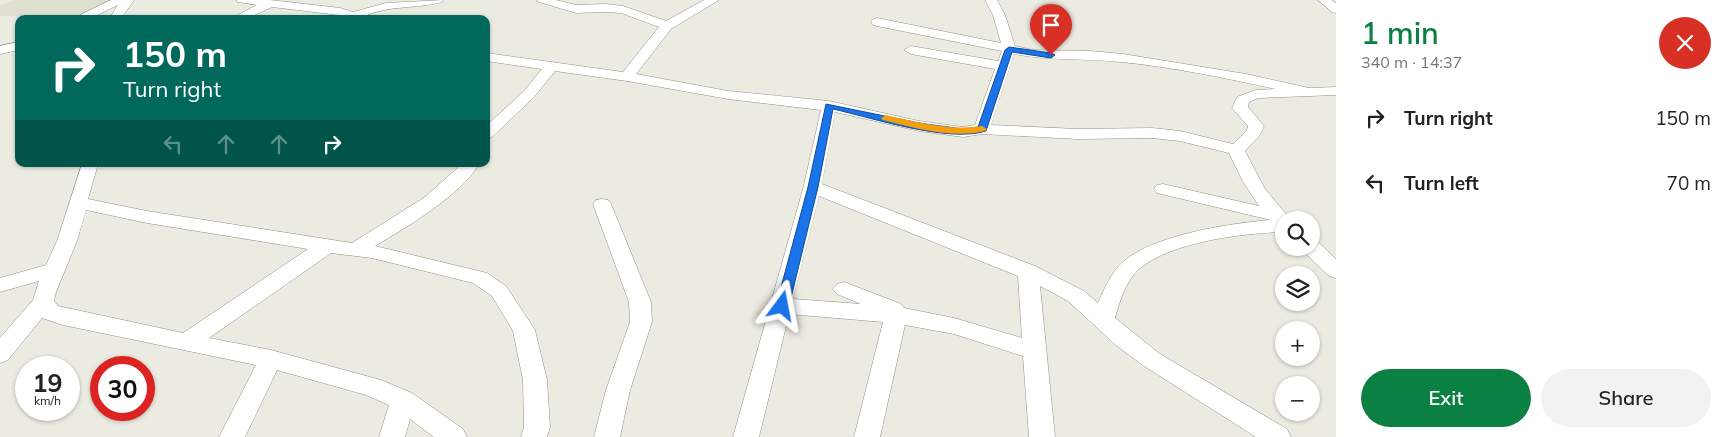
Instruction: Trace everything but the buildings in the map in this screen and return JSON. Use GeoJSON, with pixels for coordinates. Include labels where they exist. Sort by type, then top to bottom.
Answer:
{"type":"FeatureCollection","features":[{"type":"Feature","properties":{"kind":"street"},"geometry":{"type":"LineString","coordinates":[[87,15],[121,0]]}},
{"type":"Feature","properties":{"kind":"street"},"geometry":{"type":"LineString","coordinates":[[118,15],[128,0]]}},
{"type":"Feature","properties":{"kind":"street"},"geometry":{"type":"LineString","coordinates":[[242,0],[348,15]]}},
{"type":"Feature","properties":{"kind":"street"},"geometry":{"type":"LineString","coordinates":[[356,15],[374,8],[419,4],[438,0]]}},
{"type":"Feature","properties":{"kind":"street"},"geometry":{"type":"LineString","coordinates":[[542,0],[576,9],[606,8],[623,10],[667,26]]}},
{"type":"Feature","properties":{"kind":"street"},"geometry":{"type":"LineString","coordinates":[[627,76],[667,26],[714,0]]}},
{"type":"Feature","properties":{"kind":"street"},"geometry":{"type":"LineString","coordinates":[[982,129],[1009,50],[999,15],[991,0]]}},
{"type":"Feature","properties":{"kind":"street"},"geometry":{"type":"LineString","coordinates":[[1324,0],[1336,9]]}},
{"type":"Feature","properties":{"kind":"street"},"geometry":{"type":"LineString","coordinates":[[1330,0],[1336,1]]}},
{"type":"Feature","properties":{"kind":"street"},"geometry":{"type":"LineString","coordinates":[[244,15],[270,3]]}},
{"type":"Feature","properties":{"kind":"street"},"geometry":{"type":"LineString","coordinates":[[878,22],[1033,54],[1117,57],[1246,78],[1314,93]]}},
{"type":"Feature","properties":{"kind":"street"},"geometry":{"type":"LineString","coordinates":[[0,50],[15,47]]}},
{"type":"Feature","properties":{"kind":"street"},"geometry":{"type":"LineString","coordinates":[[911,50],[1004,66]]}},
{"type":"Feature","properties":{"kind":"street"},"geometry":{"type":"LineString","coordinates":[[490,58],[627,76],[728,95],[829,106],[932,128],[963,132],[982,129],[1078,134],[1152,133],[1180,136],[1236,150]]}},
{"type":"Feature","properties":{"kind":"street"},"geometry":{"type":"LineString","coordinates":[[490,130],[540,84],[551,67]]}},
{"type":"Feature","properties":{"kind":"street"},"geometry":{"type":"LineString","coordinates":[[1236,150],[1254,132],[1256,126],[1240,108],[1242,100],[1256,94],[1336,91]]}},
{"type":"Feature","properties":{"kind":"street"},"geometry":{"type":"LineString","coordinates":[[746,437],[761,373],[782,306],[813,187],[829,106]]}},
{"type":"Feature","properties":{"kind":"street"},"geometry":{"type":"LineString","coordinates":[[1236,150],[1249,179],[1275,215]]}},
{"type":"Feature","properties":{"kind":"street"},"geometry":{"type":"LineString","coordinates":[[0,354],[43,302],[67,241],[89,167]]}},
{"type":"Feature","properties":{"kind":"street"},"geometry":{"type":"LineString","coordinates":[[356,249],[406,219],[457,180],[468,167]]}},
{"type":"Feature","properties":{"kind":"street"},"geometry":{"type":"LineString","coordinates":[[813,187],[1028,271],[1076,296],[1152,360],[1278,437]]}},
{"type":"Feature","properties":{"kind":"street"},"geometry":{"type":"LineString","coordinates":[[1164,189],[1275,220]]}},
{"type":"Feature","properties":{"kind":"street"},"geometry":{"type":"LineString","coordinates":[[79,203],[147,217],[356,249],[480,278],[499,291],[524,330],[535,380],[537,427],[534,437]]}},
{"type":"Feature","properties":{"kind":"street"},"geometry":{"type":"LineString","coordinates":[[602,204],[640,302],[642,322],[618,390],[607,437]]}},
{"type":"Feature","properties":{"kind":"street"},"geometry":{"type":"LineString","coordinates":[[1103,320],[1105,311],[1123,276],[1130,266],[1143,256],[1206,236],[1275,223]]}},
{"type":"Feature","properties":{"kind":"street"},"geometry":{"type":"LineString","coordinates":[[186,342],[327,246]]}},
{"type":"Feature","properties":{"kind":"street"},"geometry":{"type":"LineString","coordinates":[[1320,256],[1336,271]]}},
{"type":"Feature","properties":{"kind":"street"},"geometry":{"type":"LineString","coordinates":[[0,285],[54,270]]}},
{"type":"Feature","properties":{"kind":"street"},"geometry":{"type":"LineString","coordinates":[[1028,271],[1042,437]]}},
{"type":"Feature","properties":{"kind":"street"},"geometry":{"type":"LineString","coordinates":[[844,289],[884,304],[901,316]]}},
{"type":"Feature","properties":{"kind":"street"},"geometry":{"type":"LineString","coordinates":[[43,302],[50,312],[63,318],[271,359],[372,388],[403,400],[454,437]]}},
{"type":"Feature","properties":{"kind":"street"},"geometry":{"type":"LineString","coordinates":[[782,306],[821,311],[847,310],[928,320],[1034,350]]}},
{"type":"Feature","properties":{"kind":"street"},"geometry":{"type":"LineString","coordinates":[[867,437],[901,316]]}},
{"type":"Feature","properties":{"kind":"street"},"geometry":{"type":"LineString","coordinates":[[232,437],[271,359]]}},
{"type":"Feature","properties":{"kind":"street"},"geometry":{"type":"LineString","coordinates":[[392,437],[403,400]]}},
{"type":"Feature","properties":{"kind":"shaded area"},"geometry":{"type":"Polygon","coordinates":[[[14,0],[119,0],[76,15],[0,16],[0,6],[14,0]]]}},
{"type":"Feature","properties":{"kind":"slow traffic"},"geometry":{"type":"LineString","coordinates":[[886,118],[919,126],[963,132],[982,129]]}},
{"type":"Feature","properties":{"kind":"route"},"geometry":{"type":"LineString","coordinates":[[782,306],[798,238],[813,187],[829,106],[919,126],[963,132],[975,131],[982,129],[1009,50],[1051,55]]}}]}
